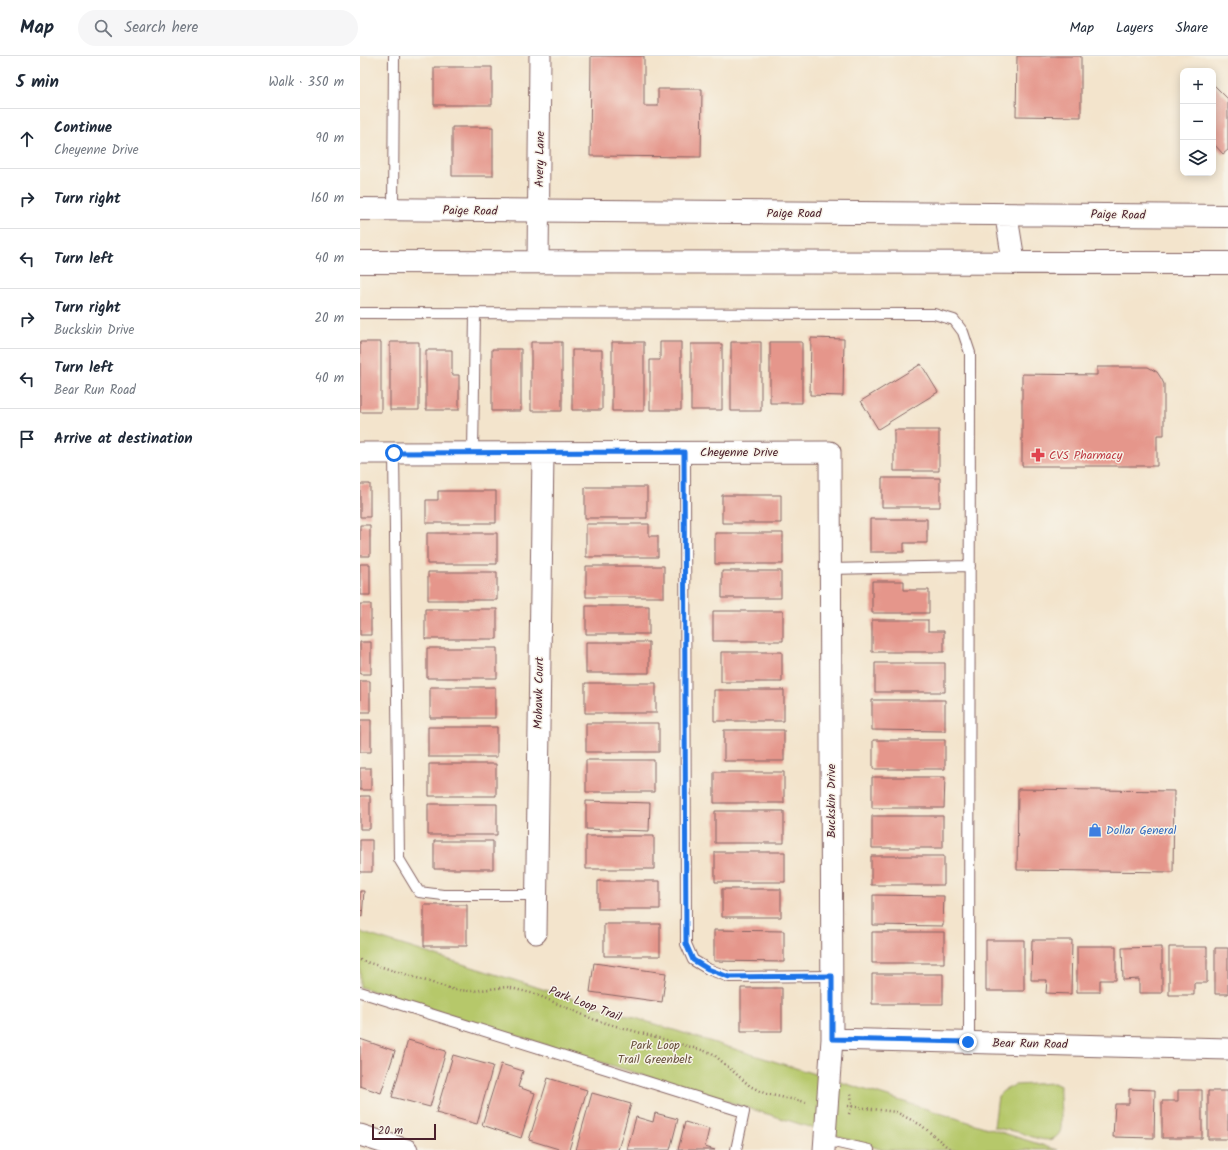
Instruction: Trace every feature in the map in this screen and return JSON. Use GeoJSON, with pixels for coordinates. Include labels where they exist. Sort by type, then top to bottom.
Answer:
{"type":"FeatureCollection","features":[{"type":"Feature","properties":{"kind":"main road","name":"Paige Road"},"geometry":{"type":"LineString","coordinates":[[360,209],[1228,216]]}},
{"type":"Feature","properties":{"kind":"main road"},"geometry":{"type":"LineString","coordinates":[[1006,214],[1014,263]]}},
{"type":"Feature","properties":{"kind":"main road"},"geometry":{"type":"LineString","coordinates":[[360,262],[1228,263]]}},
{"type":"Feature","properties":{"kind":"street","name":"Avery Lane"},"geometry":{"type":"LineString","coordinates":[[538,262],[540,56]]}},
{"type":"Feature","properties":{"kind":"street","name":"Cheyenne Drive"},"geometry":{"type":"LineString","coordinates":[[360,453],[830,452]]}},
{"type":"Feature","properties":{"kind":"street","name":"Buckskin Drive"},"geometry":{"type":"LineString","coordinates":[[825,1145],[832,1039],[830,452]]}},
{"type":"Feature","properties":{"kind":"street","name":"Mohawk Court"},"geometry":{"type":"LineString","coordinates":[[536,933],[543,453]]}},
{"type":"Feature","properties":{"kind":"street","name":"Bear Run Road"},"geometry":{"type":"LineString","coordinates":[[832,1039],[1228,1049]]}},
{"type":"Feature","properties":{"kind":"street"},"geometry":{"type":"LineString","coordinates":[[360,1135],[407,1150]]}},
{"type":"Feature","properties":{"kind":"lane"},"geometry":{"type":"LineString","coordinates":[[393,210],[394,56]]}},
{"type":"Feature","properties":{"kind":"lane"},"geometry":{"type":"LineString","coordinates":[[360,313],[934,314],[954,320],[963,332],[970,353],[968,1042]]}},
{"type":"Feature","properties":{"kind":"lane"},"geometry":{"type":"LineString","coordinates":[[473,453],[475,313]]}},
{"type":"Feature","properties":{"kind":"lane"},"geometry":{"type":"LineString","coordinates":[[684,452],[686,944],[693,960],[708,969],[729,977],[832,976]]}},
{"type":"Feature","properties":{"kind":"lane"},"geometry":{"type":"LineString","coordinates":[[394,453],[399,859],[419,892],[444,895],[536,895]]}},
{"type":"Feature","properties":{"kind":"lane"},"geometry":{"type":"LineString","coordinates":[[830,569],[970,566]]}},
{"type":"Feature","properties":{"kind":"lane"},"geometry":{"type":"LineString","coordinates":[[360,992],[744,1112],[736,1150]]}},
{"type":"Feature","properties":{"kind":"lane"},"geometry":{"type":"LineString","coordinates":[[825,1145],[869,1150]]}},
{"type":"Feature","properties":{"kind":"path","name":"Park Loop Trail"},"geometry":{"type":"LineString","coordinates":[[360,960],[455,990],[472,991],[507,987],[535,994],[595,1020],[712,1053],[750,1086],[766,1094],[808,1103]]}},
{"type":"Feature","properties":{"kind":"path"},"geometry":{"type":"LineString","coordinates":[[843,1106],[875,1108],[896,1112],[921,1125],[951,1150]]}},
{"type":"Feature","properties":{"kind":"green space","name":"Park Loop Trail Greenbelt"},"geometry":{"type":"Polygon","coordinates":[[[360,932],[1058,1150],[883,1150],[360,987],[360,932]]]}},
{"type":"Feature","properties":{"kind":"green space"},"geometry":{"type":"Polygon","coordinates":[[[1054,1083],[1060,1086],[1061,1129],[1056,1137],[1046,1140],[994,1127],[998,1096],[1003,1091],[1015,1085],[1054,1083]]]}},
{"type":"Feature","properties":{"kind":"building"},"geometry":{"type":"Polygon","coordinates":[[[591,56],[644,56],[644,106],[658,106],[658,89],[702,89],[701,157],[590,156],[591,56]]]}},
{"type":"Feature","properties":{"kind":"building"},"geometry":{"type":"Polygon","coordinates":[[[1017,56],[1081,56],[1081,117],[1016,116],[1017,56]]]}},
{"type":"Feature","properties":{"kind":"building"},"geometry":{"type":"Polygon","coordinates":[[[434,67],[492,67],[492,105],[434,105],[434,67]]]}},
{"type":"Feature","properties":{"kind":"building"},"geometry":{"type":"Polygon","coordinates":[[[1216,87],[1228,99],[1228,150],[1223,154],[1216,146],[1216,87]]]}},
{"type":"Feature","properties":{"kind":"building"},"geometry":{"type":"Polygon","coordinates":[[[452,127],[493,127],[493,176],[452,176],[452,127]]]}},
{"type":"Feature","properties":{"kind":"building"},"geometry":{"type":"Polygon","coordinates":[[[811,338],[844,339],[843,396],[810,395],[811,338]]]}},
{"type":"Feature","properties":{"kind":"building"},"geometry":{"type":"Polygon","coordinates":[[[360,342],[381,342],[381,412],[360,412],[360,342]]]}},
{"type":"Feature","properties":{"kind":"building"},"geometry":{"type":"Polygon","coordinates":[[[390,342],[419,342],[419,410],[390,410],[390,342]]]}},
{"type":"Feature","properties":{"kind":"building"},"geometry":{"type":"Polygon","coordinates":[[[531,342],[562,342],[562,411],[531,411],[531,342]]]}},
{"type":"Feature","properties":{"kind":"building"},"geometry":{"type":"Polygon","coordinates":[[[612,342],[644,342],[644,411],[612,411],[612,342]]]}},
{"type":"Feature","properties":{"kind":"building"},"geometry":{"type":"Polygon","coordinates":[[[660,342],[681,342],[681,410],[650,410],[650,360],[660,360],[660,342]]]}},
{"type":"Feature","properties":{"kind":"building"},"geometry":{"type":"Polygon","coordinates":[[[731,342],[761,342],[761,411],[731,411],[731,342]]]}},
{"type":"Feature","properties":{"kind":"building"},"geometry":{"type":"Polygon","coordinates":[[[770,342],[802,342],[802,403],[770,403],[770,342]]]}},
{"type":"Feature","properties":{"kind":"building"},"geometry":{"type":"Polygon","coordinates":[[[691,344],[722,344],[722,410],[691,410],[691,344]]]}},
{"type":"Feature","properties":{"kind":"building"},"geometry":{"type":"Polygon","coordinates":[[[492,349],[521,349],[521,411],[492,411],[492,349]]]}},
{"type":"Feature","properties":{"kind":"building"},"geometry":{"type":"Polygon","coordinates":[[[426,350],[452,350],[452,375],[459,375],[459,410],[426,410],[426,350]]]}},
{"type":"Feature","properties":{"kind":"building"},"geometry":{"type":"Polygon","coordinates":[[[572,350],[602,350],[602,410],[572,410],[572,350]]]}},
{"type":"Feature","properties":{"kind":"building"},"geometry":{"type":"Polygon","coordinates":[[[921,364],[938,392],[878,429],[861,401],[921,364]]]}},
{"type":"Feature","properties":{"kind":"building","name":"CVS Pharmacy"},"geometry":{"type":"Polygon","coordinates":[[[1097,367],[1148,367],[1157,372],[1161,378],[1164,384],[1164,435],[1157,435],[1157,466],[1022,466],[1022,374],[1097,375],[1097,367]]]}},
{"type":"Feature","properties":{"kind":"building"},"geometry":{"type":"Polygon","coordinates":[[[894,430],[939,430],[939,471],[894,471],[894,430]]]}},
{"type":"Feature","properties":{"kind":"building"},"geometry":{"type":"Polygon","coordinates":[[[882,478],[940,478],[940,507],[882,507],[882,478]]]}},
{"type":"Feature","properties":{"kind":"building"},"geometry":{"type":"Polygon","coordinates":[[[360,484],[370,484],[370,517],[360,517],[360,484]]]}},
{"type":"Feature","properties":{"kind":"building"},"geometry":{"type":"Polygon","coordinates":[[[585,487],[647,487],[647,518],[585,518],[585,487]]]}},
{"type":"Feature","properties":{"kind":"building"},"geometry":{"type":"Polygon","coordinates":[[[438,491],[496,491],[496,523],[426,523],[426,500],[438,500],[438,491]]]}},
{"type":"Feature","properties":{"kind":"building"},"geometry":{"type":"Polygon","coordinates":[[[722,495],[781,495],[781,523],[722,523],[722,495]]]}},
{"type":"Feature","properties":{"kind":"building"},"geometry":{"type":"Polygon","coordinates":[[[870,519],[927,519],[927,543],[904,543],[904,552],[870,552],[870,519]]]}},
{"type":"Feature","properties":{"kind":"building"},"geometry":{"type":"Polygon","coordinates":[[[586,524],[649,524],[649,536],[658,536],[658,557],[586,557],[586,524]]]}},
{"type":"Feature","properties":{"kind":"building"},"geometry":{"type":"Polygon","coordinates":[[[360,525],[370,525],[370,556],[360,556],[360,525]]]}},
{"type":"Feature","properties":{"kind":"building"},"geometry":{"type":"Polygon","coordinates":[[[427,533],[497,533],[497,564],[427,564],[427,533]]]}},
{"type":"Feature","properties":{"kind":"building"},"geometry":{"type":"Polygon","coordinates":[[[715,533],[783,533],[783,564],[715,564],[715,533]]]}},
{"type":"Feature","properties":{"kind":"building"},"geometry":{"type":"Polygon","coordinates":[[[360,564],[370,564],[370,595],[360,595],[360,564]]]}},
{"type":"Feature","properties":{"kind":"building"},"geometry":{"type":"Polygon","coordinates":[[[586,566],[664,566],[664,597],[586,597],[586,566]]]}},
{"type":"Feature","properties":{"kind":"building"},"geometry":{"type":"Polygon","coordinates":[[[722,571],[781,571],[781,598],[722,598],[722,571]]]}},
{"type":"Feature","properties":{"kind":"building"},"geometry":{"type":"Polygon","coordinates":[[[428,572],[497,572],[497,600],[428,600],[428,572]]]}},
{"type":"Feature","properties":{"kind":"building"},"geometry":{"type":"Polygon","coordinates":[[[872,581],[904,581],[904,590],[929,590],[929,613],[872,613],[872,581]]]}},
{"type":"Feature","properties":{"kind":"building"},"geometry":{"type":"Polygon","coordinates":[[[360,604],[371,604],[371,635],[360,635],[360,604]]]}},
{"type":"Feature","properties":{"kind":"building"},"geometry":{"type":"Polygon","coordinates":[[[586,606],[649,606],[649,634],[586,634],[586,606]]]}},
{"type":"Feature","properties":{"kind":"building"},"geometry":{"type":"Polygon","coordinates":[[[425,609],[497,609],[497,639],[425,639],[425,609]]]}},
{"type":"Feature","properties":{"kind":"building"},"geometry":{"type":"Polygon","coordinates":[[[713,611],[783,611],[783,641],[713,641],[713,611]]]}},
{"type":"Feature","properties":{"kind":"building"},"geometry":{"type":"Polygon","coordinates":[[[872,620],[928,620],[928,631],[944,631],[944,652],[872,652],[872,620]]]}},
{"type":"Feature","properties":{"kind":"building"},"geometry":{"type":"Polygon","coordinates":[[[360,642],[371,642],[371,674],[360,674],[360,642]]]}},
{"type":"Feature","properties":{"kind":"building"},"geometry":{"type":"Polygon","coordinates":[[[586,642],[649,642],[649,673],[586,673],[586,642]]]}},
{"type":"Feature","properties":{"kind":"building"},"geometry":{"type":"Polygon","coordinates":[[[427,648],[497,648],[497,678],[427,678],[427,648]]]}},
{"type":"Feature","properties":{"kind":"building"},"geometry":{"type":"Polygon","coordinates":[[[721,652],[782,652],[782,682],[721,682],[721,652]]]}},
{"type":"Feature","properties":{"kind":"building"},"geometry":{"type":"Polygon","coordinates":[[[875,663],[945,663],[945,692],[875,692],[875,663]]]}},
{"type":"Feature","properties":{"kind":"building"},"geometry":{"type":"Polygon","coordinates":[[[360,681],[370,681],[370,712],[360,712],[360,681]]]}},
{"type":"Feature","properties":{"kind":"building"},"geometry":{"type":"Polygon","coordinates":[[[585,683],[656,683],[656,713],[585,713],[585,683]]]}},
{"type":"Feature","properties":{"kind":"building"},"geometry":{"type":"Polygon","coordinates":[[[430,687],[495,687],[495,718],[430,718],[430,687]]]}},
{"type":"Feature","properties":{"kind":"building"},"geometry":{"type":"Polygon","coordinates":[[[714,690],[784,690],[784,721],[714,721],[714,690]]]}},
{"type":"Feature","properties":{"kind":"building"},"geometry":{"type":"Polygon","coordinates":[[[872,700],[945,700],[945,731],[872,730],[872,700]]]}},
{"type":"Feature","properties":{"kind":"building"},"geometry":{"type":"Polygon","coordinates":[[[360,720],[371,720],[371,752],[360,752],[360,720]]]}},
{"type":"Feature","properties":{"kind":"building"},"geometry":{"type":"Polygon","coordinates":[[[586,723],[659,723],[659,752],[586,752],[586,723]]]}},
{"type":"Feature","properties":{"kind":"building"},"geometry":{"type":"Polygon","coordinates":[[[428,727],[497,727],[497,757],[428,757],[428,727]]]}},
{"type":"Feature","properties":{"kind":"building"},"geometry":{"type":"Polygon","coordinates":[[[724,730],[784,730],[784,761],[724,761],[724,730]]]}},
{"type":"Feature","properties":{"kind":"building"},"geometry":{"type":"Polygon","coordinates":[[[873,740],[945,740],[945,769],[873,769],[873,740]]]}},
{"type":"Feature","properties":{"kind":"building"},"geometry":{"type":"Polygon","coordinates":[[[586,760],[654,760],[654,792],[586,792],[586,760]]]}},
{"type":"Feature","properties":{"kind":"building"},"geometry":{"type":"Polygon","coordinates":[[[429,764],[496,764],[496,796],[429,796],[429,764]]]}},
{"type":"Feature","properties":{"kind":"building"},"geometry":{"type":"Polygon","coordinates":[[[360,768],[371,768],[371,790],[360,790],[360,768]]]}},
{"type":"Feature","properties":{"kind":"building"},"geometry":{"type":"Polygon","coordinates":[[[714,772],[784,772],[784,803],[714,803],[714,772]]]}},
{"type":"Feature","properties":{"kind":"building"},"geometry":{"type":"Polygon","coordinates":[[[872,777],[945,777],[944,808],[872,808],[872,777]]]}},
{"type":"Feature","properties":{"kind":"building","name":"Dollar General"},"geometry":{"type":"Polygon","coordinates":[[[1018,789],[1174,791],[1173,872],[1017,870],[1018,789]]]}},
{"type":"Feature","properties":{"kind":"building"},"geometry":{"type":"Polygon","coordinates":[[[360,796],[370,796],[370,829],[360,829],[360,796]]]}},
{"type":"Feature","properties":{"kind":"building"},"geometry":{"type":"Polygon","coordinates":[[[586,801],[650,803],[649,831],[586,829],[586,801]]]}},
{"type":"Feature","properties":{"kind":"building"},"geometry":{"type":"Polygon","coordinates":[[[428,804],[497,804],[497,835],[428,835],[428,804]]]}},
{"type":"Feature","properties":{"kind":"building"},"geometry":{"type":"Polygon","coordinates":[[[715,811],[784,811],[784,843],[715,843],[715,811]]]}},
{"type":"Feature","properties":{"kind":"building"},"geometry":{"type":"Polygon","coordinates":[[[872,816],[943,816],[943,848],[872,848],[872,816]]]}},
{"type":"Feature","properties":{"kind":"building"},"geometry":{"type":"Polygon","coordinates":[[[586,836],[654,836],[654,869],[586,869],[586,836]]]}},
{"type":"Feature","properties":{"kind":"building"},"geometry":{"type":"Polygon","coordinates":[[[360,840],[372,840],[372,872],[360,872],[360,840]]]}},
{"type":"Feature","properties":{"kind":"building"},"geometry":{"type":"Polygon","coordinates":[[[434,841],[493,841],[493,869],[434,869],[434,841]]]}},
{"type":"Feature","properties":{"kind":"building"},"geometry":{"type":"Polygon","coordinates":[[[715,852],[785,852],[785,882],[715,882],[715,852]]]}},
{"type":"Feature","properties":{"kind":"building"},"geometry":{"type":"Polygon","coordinates":[[[871,856],[944,856],[944,885],[871,885],[871,856]]]}},
{"type":"Feature","properties":{"kind":"building"},"geometry":{"type":"Polygon","coordinates":[[[598,881],[660,881],[660,909],[598,909],[598,881]]]}},
{"type":"Feature","properties":{"kind":"building"},"geometry":{"type":"Polygon","coordinates":[[[722,889],[781,889],[781,917],[722,917],[722,889]]]}},
{"type":"Feature","properties":{"kind":"building"},"geometry":{"type":"Polygon","coordinates":[[[360,891],[364,891],[362,917],[360,916],[360,891]]]}},
{"type":"Feature","properties":{"kind":"building"},"geometry":{"type":"Polygon","coordinates":[[[873,895],[944,896],[943,926],[873,925],[873,895]]]}},
{"type":"Feature","properties":{"kind":"building"},"geometry":{"type":"Polygon","coordinates":[[[424,905],[467,905],[467,946],[424,946],[424,905]]]}},
{"type":"Feature","properties":{"kind":"building"},"geometry":{"type":"Polygon","coordinates":[[[604,924],[660,924],[660,956],[604,956],[604,924]]]}},
{"type":"Feature","properties":{"kind":"building"},"geometry":{"type":"Polygon","coordinates":[[[714,930],[784,931],[784,962],[714,961],[714,930]]]}},
{"type":"Feature","properties":{"kind":"building"},"geometry":{"type":"Polygon","coordinates":[[[872,932],[944,932],[944,963],[872,963],[872,932]]]}},
{"type":"Feature","properties":{"kind":"building"},"geometry":{"type":"Polygon","coordinates":[[[986,940],[1024,940],[1024,991],[986,991],[986,940]]]}},
{"type":"Feature","properties":{"kind":"building"},"geometry":{"type":"Polygon","coordinates":[[[1032,940],[1072,940],[1071,994],[1046,993],[1047,980],[1031,980],[1032,940]]]}},
{"type":"Feature","properties":{"kind":"building"},"geometry":{"type":"Polygon","coordinates":[[[1077,946],[1116,946],[1116,980],[1100,980],[1100,992],[1077,992],[1077,946]]]}},
{"type":"Feature","properties":{"kind":"building"},"geometry":{"type":"Polygon","coordinates":[[[1162,947],[1162,993],[1139,993],[1139,979],[1123,980],[1122,948],[1162,947]]]}},
{"type":"Feature","properties":{"kind":"building"},"geometry":{"type":"Polygon","coordinates":[[[1169,947],[1207,947],[1207,983],[1194,983],[1194,995],[1169,995],[1169,947]]]}},
{"type":"Feature","properties":{"kind":"building"},"geometry":{"type":"Polygon","coordinates":[[[1215,948],[1228,948],[1228,994],[1215,994],[1215,948]]]}},
{"type":"Feature","properties":{"kind":"building"},"geometry":{"type":"Polygon","coordinates":[[[594,963],[666,973],[662,1002],[590,992],[594,963]]]}},
{"type":"Feature","properties":{"kind":"building"},"geometry":{"type":"Polygon","coordinates":[[[872,974],[943,974],[943,1004],[872,1004],[872,974]]]}},
{"type":"Feature","properties":{"kind":"building"},"geometry":{"type":"Polygon","coordinates":[[[741,988],[782,988],[782,1031],[741,1031],[741,988]]]}},
{"type":"Feature","properties":{"kind":"building"},"geometry":{"type":"Polygon","coordinates":[[[360,1039],[395,1051],[381,1093],[360,1086],[360,1039]]]}},
{"type":"Feature","properties":{"kind":"building"},"geometry":{"type":"Polygon","coordinates":[[[408,1040],[446,1051],[430,1107],[392,1097],[408,1040]]]}},
{"type":"Feature","properties":{"kind":"building"},"geometry":{"type":"Polygon","coordinates":[[[453,1055],[493,1066],[477,1124],[436,1113],[453,1055]]]}},
{"type":"Feature","properties":{"kind":"building"},"geometry":{"type":"Polygon","coordinates":[[[501,1064],[523,1071],[518,1087],[535,1093],[521,1138],[482,1125],[501,1064]]]}},
{"type":"Feature","properties":{"kind":"building"},"geometry":{"type":"Polygon","coordinates":[[[548,1078],[587,1090],[569,1150],[562,1150],[529,1140],[548,1078]]]}},
{"type":"Feature","properties":{"kind":"building"},"geometry":{"type":"Polygon","coordinates":[[[1129,1089],[1155,1090],[1154,1138],[1113,1137],[1115,1104],[1129,1104],[1129,1089]]]}},
{"type":"Feature","properties":{"kind":"building"},"geometry":{"type":"Polygon","coordinates":[[[1178,1090],[1202,1090],[1202,1138],[1162,1138],[1162,1101],[1178,1101],[1178,1090]]]}},
{"type":"Feature","properties":{"kind":"building"},"geometry":{"type":"Polygon","coordinates":[[[1208,1091],[1228,1091],[1228,1139],[1208,1139],[1208,1091]]]}},
{"type":"Feature","properties":{"kind":"building"},"geometry":{"type":"Polygon","coordinates":[[[592,1093],[631,1104],[618,1150],[576,1150],[592,1093]]]}},
{"type":"Feature","properties":{"kind":"building"},"geometry":{"type":"Polygon","coordinates":[[[655,1113],[678,1119],[670,1150],[627,1150],[636,1117],[653,1122],[655,1113]]]}},
{"type":"Feature","properties":{"kind":"building"},"geometry":{"type":"Polygon","coordinates":[[[685,1122],[709,1129],[705,1147],[715,1150],[678,1150],[685,1122]]]}},
{"type":"Feature","properties":{"kind":"place","name":"CVS Pharmacy"},"geometry":{"type":"Point","coordinates":[1038,455]}},
{"type":"Feature","properties":{"kind":"place","name":"Dollar General"},"geometry":{"type":"Point","coordinates":[1095,830]}},
{"type":"Feature","properties":{"kind":"route"},"geometry":{"type":"LineString","coordinates":[[394,453],[684,452],[686,944],[693,960],[708,969],[729,977],[832,976],[832,1039],[968,1042]]}}]}
